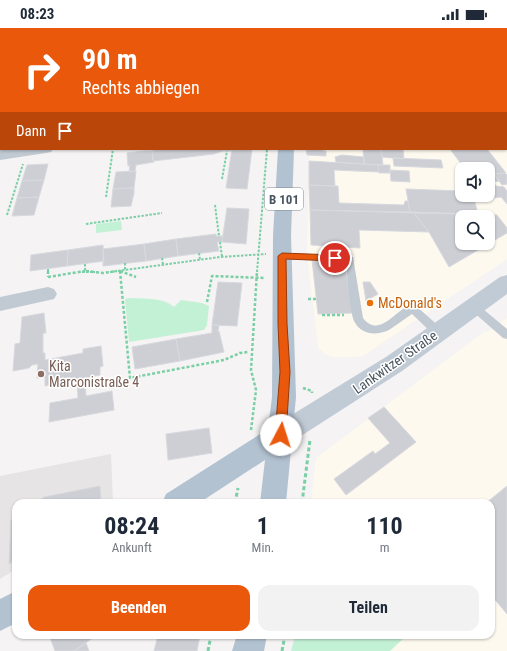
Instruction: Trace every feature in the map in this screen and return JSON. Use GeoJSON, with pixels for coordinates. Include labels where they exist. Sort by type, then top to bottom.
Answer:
{"type":"FeatureCollection","features":[{"type":"Feature","properties":{"kind":"main road","name":"B 101"},"geometry":{"type":"LineString","coordinates":[[273,499],[281,435],[285,372],[282,263],[286,150]]}},
{"type":"Feature","properties":{"kind":"main road","name":"Lankwitzer Straße"},"geometry":{"type":"LineString","coordinates":[[281,435],[364,384],[507,283]]}},
{"type":"Feature","properties":{"kind":"main road"},"geometry":{"type":"LineString","coordinates":[[181,499],[281,435]]}},
{"type":"Feature","properties":{"kind":"main road"},"geometry":{"type":"LineString","coordinates":[[0,616],[12,608]]}},
{"type":"Feature","properties":{"kind":"main road"},"geometry":{"type":"LineString","coordinates":[[248,651],[251,639]]}},
{"type":"Feature","properties":{"kind":"street"},"geometry":{"type":"LineString","coordinates":[[0,155],[38,150]]}},
{"type":"Feature","properties":{"kind":"street"},"geometry":{"type":"LineString","coordinates":[[0,304],[48,285]]}},
{"type":"Feature","properties":{"kind":"lane"},"geometry":{"type":"LineString","coordinates":[[282,263],[350,259],[357,314],[362,326],[368,330],[377,331],[412,308],[438,332]]}},
{"type":"Feature","properties":{"kind":"lane"},"geometry":{"type":"LineString","coordinates":[[474,306],[507,335]]}},
{"type":"Feature","properties":{"kind":"path"},"geometry":{"type":"LineString","coordinates":[[106,197],[113,150]]}},
{"type":"Feature","properties":{"kind":"path"},"geometry":{"type":"LineString","coordinates":[[256,390],[251,370],[256,278],[267,150]]}},
{"type":"Feature","properties":{"kind":"path"},"geometry":{"type":"LineString","coordinates":[[222,179],[227,151]]}},
{"type":"Feature","properties":{"kind":"path"},"geometry":{"type":"LineString","coordinates":[[7,215],[24,159]]}},
{"type":"Feature","properties":{"kind":"path"},"geometry":{"type":"LineString","coordinates":[[215,205],[220,236]]}},
{"type":"Feature","properties":{"kind":"path"},"geometry":{"type":"LineString","coordinates":[[86,224],[162,213]]}},
{"type":"Feature","properties":{"kind":"path"},"geometry":{"type":"LineString","coordinates":[[220,242],[222,257]]}},
{"type":"Feature","properties":{"kind":"path"},"geometry":{"type":"LineString","coordinates":[[199,253],[200,260]]}},
{"type":"Feature","properties":{"kind":"path"},"geometry":{"type":"LineString","coordinates":[[48,285],[85,272],[103,273],[222,257],[258,255],[282,263]]}},
{"type":"Feature","properties":{"kind":"path"},"geometry":{"type":"LineString","coordinates":[[162,258],[163,265]]}},
{"type":"Feature","properties":{"kind":"path"},"geometry":{"type":"LineString","coordinates":[[125,263],[126,270]]}},
{"type":"Feature","properties":{"kind":"path"},"geometry":{"type":"LineString","coordinates":[[207,302],[212,276],[256,278],[282,263]]}},
{"type":"Feature","properties":{"kind":"path"},"geometry":{"type":"LineString","coordinates":[[85,264],[85,272]]}},
{"type":"Feature","properties":{"kind":"path"},"geometry":{"type":"LineString","coordinates":[[120,271],[136,277]]}},
{"type":"Feature","properties":{"kind":"path"},"geometry":{"type":"LineString","coordinates":[[120,271],[130,378],[224,360],[240,353],[248,352]]}},
{"type":"Feature","properties":{"kind":"path"},"geometry":{"type":"LineString","coordinates":[[308,300],[316,299]]}},
{"type":"Feature","properties":{"kind":"path"},"geometry":{"type":"LineString","coordinates":[[322,316],[357,314]]}},
{"type":"Feature","properties":{"kind":"path"},"geometry":{"type":"LineString","coordinates":[[236,499],[238,488]]}},
{"type":"Feature","properties":{"kind":"path"},"geometry":{"type":"LineString","coordinates":[[208,651],[210,639]]}},
{"type":"Feature","properties":{"kind":"path"},"geometry":{"type":"LineString","coordinates":[[282,651],[284,639]]}},
{"type":"Feature","properties":{"kind":"shaded area"},"geometry":{"type":"Polygon","coordinates":[[[309,150],[507,150],[507,259],[363,356],[333,357],[325,354],[318,347],[307,255],[309,150]]]}},
{"type":"Feature","properties":{"kind":"shaded area"},"geometry":{"type":"Polygon","coordinates":[[[507,318],[507,651],[291,651],[294,639],[495,639],[495,499],[311,499],[316,458],[485,331],[487,332],[507,318]]]}},
{"type":"Feature","properties":{"kind":"shaded area"},"geometry":{"type":"Polygon","coordinates":[[[111,454],[113,499],[12,499],[12,572],[0,579],[0,476],[111,454]]]}},
{"type":"Feature","properties":{"kind":"green space"},"geometry":{"type":"Polygon","coordinates":[[[121,221],[122,230],[96,233],[96,224],[121,221]]]}},
{"type":"Feature","properties":{"kind":"green space"},"geometry":{"type":"Polygon","coordinates":[[[125,299],[159,300],[174,307],[181,300],[202,303],[209,306],[207,325],[204,330],[129,342],[125,299]]]}},
{"type":"Feature","properties":{"kind":"green space"},"geometry":{"type":"Polygon","coordinates":[[[294,639],[403,639],[390,651],[291,651],[294,639]]]}},
{"type":"Feature","properties":{"kind":"building"},"geometry":{"type":"Polygon","coordinates":[[[232,150],[214,154],[153,161],[152,151],[232,150]]]}},
{"type":"Feature","properties":{"kind":"building"},"geometry":{"type":"Polygon","coordinates":[[[232,150],[252,150],[247,189],[226,188],[232,150]]]}},
{"type":"Feature","properties":{"kind":"building"},"geometry":{"type":"Polygon","coordinates":[[[306,150],[326,151],[326,156],[307,155],[306,150]]]}},
{"type":"Feature","properties":{"kind":"building"},"geometry":{"type":"Polygon","coordinates":[[[363,150],[381,150],[383,165],[364,164],[363,150]]]}},
{"type":"Feature","properties":{"kind":"building"},"geometry":{"type":"Polygon","coordinates":[[[381,150],[403,150],[404,159],[382,157],[381,150]]]}},
{"type":"Feature","properties":{"kind":"building"},"geometry":{"type":"Polygon","coordinates":[[[451,150],[488,150],[506,173],[495,174],[495,162],[460,162],[451,150]]]}},
{"type":"Feature","properties":{"kind":"building"},"geometry":{"type":"Polygon","coordinates":[[[152,151],[154,162],[136,165],[135,171],[129,172],[130,165],[128,166],[127,153],[152,151]]]}},
{"type":"Feature","properties":{"kind":"building"},"geometry":{"type":"Polygon","coordinates":[[[342,155],[364,157],[364,164],[336,162],[335,157],[342,155]]]}},
{"type":"Feature","properties":{"kind":"building"},"geometry":{"type":"Polygon","coordinates":[[[393,158],[441,160],[443,168],[394,166],[393,158]]]}},
{"type":"Feature","properties":{"kind":"building"},"geometry":{"type":"Polygon","coordinates":[[[309,161],[378,165],[379,172],[334,170],[335,186],[309,185],[309,161]]]}},
{"type":"Feature","properties":{"kind":"building"},"geometry":{"type":"Polygon","coordinates":[[[48,164],[44,180],[22,181],[27,165],[48,164]]]}},
{"type":"Feature","properties":{"kind":"building"},"geometry":{"type":"Polygon","coordinates":[[[378,165],[390,165],[390,173],[379,173],[378,165]]]}},
{"type":"Feature","properties":{"kind":"building"},"geometry":{"type":"Polygon","coordinates":[[[390,170],[409,171],[410,182],[391,181],[390,170]]]}},
{"type":"Feature","properties":{"kind":"building"},"geometry":{"type":"Polygon","coordinates":[[[136,171],[134,188],[113,189],[116,172],[136,171]]]}},
{"type":"Feature","properties":{"kind":"building"},"geometry":{"type":"Polygon","coordinates":[[[505,173],[507,175],[507,184],[502,185],[495,174],[505,173]]]}},
{"type":"Feature","properties":{"kind":"building"},"geometry":{"type":"Polygon","coordinates":[[[495,175],[500,181],[495,182],[495,175]]]}},
{"type":"Feature","properties":{"kind":"building"},"geometry":{"type":"Polygon","coordinates":[[[44,180],[39,197],[17,198],[22,181],[44,180]]]}},
{"type":"Feature","properties":{"kind":"building"},"geometry":{"type":"Polygon","coordinates":[[[309,185],[338,186],[339,203],[404,205],[405,201],[408,201],[410,212],[310,210],[309,185]]]}},
{"type":"Feature","properties":{"kind":"building"},"geometry":{"type":"Polygon","coordinates":[[[495,185],[504,187],[507,191],[507,204],[501,197],[495,198],[495,185]]]}},
{"type":"Feature","properties":{"kind":"building"},"geometry":{"type":"Polygon","coordinates":[[[134,188],[131,206],[111,207],[113,189],[134,188]]]}},
{"type":"Feature","properties":{"kind":"building"},"geometry":{"type":"Polygon","coordinates":[[[406,189],[455,191],[455,202],[475,202],[477,210],[455,210],[455,213],[410,212],[406,189]]]}},
{"type":"Feature","properties":{"kind":"building"},"geometry":{"type":"Polygon","coordinates":[[[39,197],[34,215],[12,216],[17,198],[39,197]]]}},
{"type":"Feature","properties":{"kind":"building"},"geometry":{"type":"Polygon","coordinates":[[[227,208],[249,209],[246,244],[222,242],[227,208]]]}},
{"type":"Feature","properties":{"kind":"building"},"geometry":{"type":"Polygon","coordinates":[[[310,210],[414,213],[429,232],[359,230],[360,248],[311,245],[310,210]]]}},
{"type":"Feature","properties":{"kind":"building"},"geometry":{"type":"Polygon","coordinates":[[[414,213],[455,214],[455,250],[478,250],[449,267],[429,232],[414,213]]]}},
{"type":"Feature","properties":{"kind":"building"},"geometry":{"type":"Polygon","coordinates":[[[495,215],[497,215],[507,228],[507,233],[495,240],[495,215]]]}},
{"type":"Feature","properties":{"kind":"building"},"geometry":{"type":"Polygon","coordinates":[[[216,234],[216,236],[223,236],[222,242],[217,242],[219,251],[178,256],[176,239],[216,234]]]}},
{"type":"Feature","properties":{"kind":"building"},"geometry":{"type":"Polygon","coordinates":[[[176,239],[178,256],[146,261],[144,244],[176,239]]]}},
{"type":"Feature","properties":{"kind":"building"},"geometry":{"type":"Polygon","coordinates":[[[144,244],[146,261],[103,266],[103,249],[144,244]]]}},
{"type":"Feature","properties":{"kind":"building"},"geometry":{"type":"Polygon","coordinates":[[[103,245],[104,261],[67,266],[68,250],[103,245]]]}},
{"type":"Feature","properties":{"kind":"building"},"geometry":{"type":"Polygon","coordinates":[[[68,250],[67,266],[30,271],[31,255],[68,250]]]}},
{"type":"Feature","properties":{"kind":"building"},"geometry":{"type":"Polygon","coordinates":[[[312,260],[344,260],[353,313],[318,314],[312,260]]]}},
{"type":"Feature","properties":{"kind":"building"},"geometry":{"type":"Polygon","coordinates":[[[218,282],[242,283],[237,326],[212,325],[218,282]]]}},
{"type":"Feature","properties":{"kind":"building"},"geometry":{"type":"Polygon","coordinates":[[[363,282],[370,282],[378,294],[366,301],[363,282]]]}},
{"type":"Feature","properties":{"kind":"building"},"geometry":{"type":"Polygon","coordinates":[[[44,313],[46,333],[43,333],[43,353],[45,353],[45,360],[83,353],[83,349],[101,346],[103,366],[100,367],[100,375],[45,386],[45,377],[37,378],[38,364],[32,365],[29,368],[13,371],[15,344],[20,343],[22,317],[44,313]]]}},
{"type":"Feature","properties":{"kind":"building"},"geometry":{"type":"Polygon","coordinates":[[[212,325],[219,325],[218,332],[219,331],[224,352],[180,361],[176,339],[212,333],[212,325]]]}},
{"type":"Feature","properties":{"kind":"building"},"geometry":{"type":"Polygon","coordinates":[[[176,339],[180,361],[135,369],[132,347],[176,339]]]}},
{"type":"Feature","properties":{"kind":"building"},"geometry":{"type":"Polygon","coordinates":[[[85,378],[86,396],[112,391],[114,410],[49,422],[50,403],[78,398],[77,380],[85,378]]]}},
{"type":"Feature","properties":{"kind":"building"},"geometry":{"type":"Polygon","coordinates":[[[384,407],[416,442],[346,495],[334,479],[373,451],[375,454],[390,443],[368,418],[384,407]]]}},
{"type":"Feature","properties":{"kind":"building"},"geometry":{"type":"Polygon","coordinates":[[[209,428],[212,453],[168,460],[166,434],[209,428]]]}},
{"type":"Feature","properties":{"kind":"building"},"geometry":{"type":"Polygon","coordinates":[[[100,486],[101,499],[41,499],[44,497],[100,486]]]}},
{"type":"Feature","properties":{"kind":"building"},"geometry":{"type":"Polygon","coordinates":[[[507,486],[507,614],[495,600],[495,499],[491,499],[507,486]]]}},
{"type":"Feature","properties":{"kind":"building"},"geometry":{"type":"Polygon","coordinates":[[[12,519],[12,562],[9,564],[12,519]]]}},
{"type":"Feature","properties":{"kind":"building"},"geometry":{"type":"Polygon","coordinates":[[[50,639],[91,639],[74,651],[55,651],[50,639]]]}},
{"type":"Feature","properties":{"kind":"building"},"geometry":{"type":"Polygon","coordinates":[[[157,639],[199,639],[197,651],[154,651],[157,639]]]}},
{"type":"Feature","properties":{"kind":"building"},"geometry":{"type":"Polygon","coordinates":[[[86,643],[89,651],[74,651],[86,643]]]}},
{"type":"Feature","properties":{"kind":"place","name":"McDonald's"},"geometry":{"type":"Point","coordinates":[370,303]}},
{"type":"Feature","properties":{"kind":"place","name":"Kita Marconistraße 4"},"geometry":{"type":"Point","coordinates":[41,374]}},
{"type":"Feature","properties":{"kind":"route"},"geometry":{"type":"LineString","coordinates":[[281,435],[285,372],[282,324],[282,256],[335,258]]}}]}
